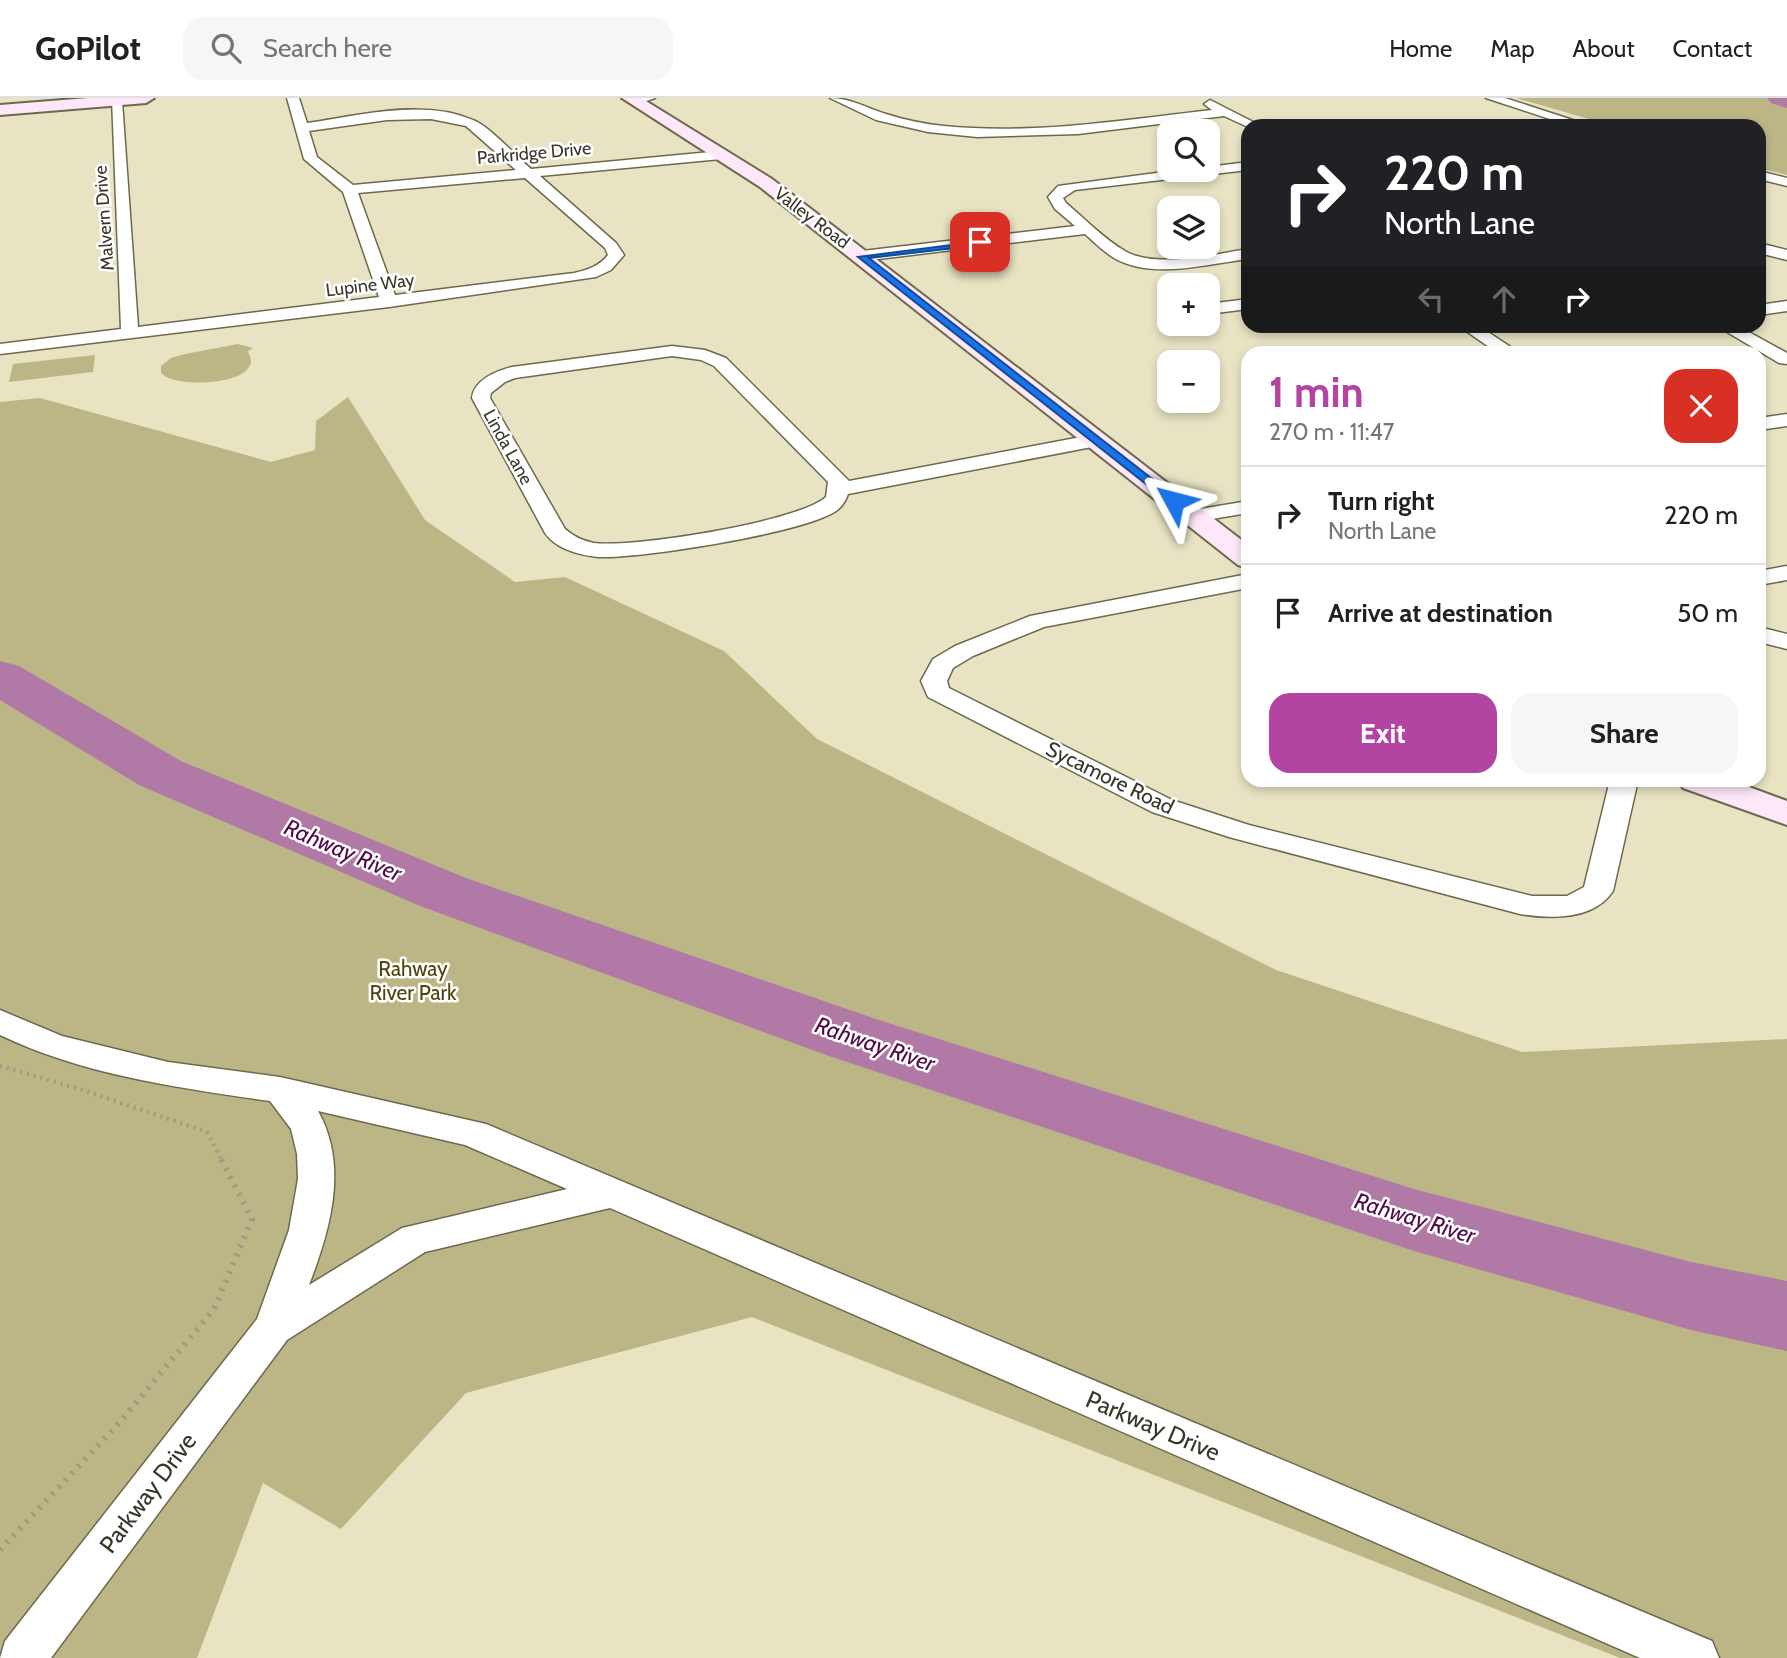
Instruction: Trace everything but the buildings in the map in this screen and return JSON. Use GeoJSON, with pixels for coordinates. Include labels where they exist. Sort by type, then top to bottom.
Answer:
{"type":"FeatureCollection","features":[{"type":"Feature","properties":{"kind":"street"},"geometry":{"type":"LineString","coordinates":[[0,110],[146,98]]}},
{"type":"Feature","properties":{"kind":"street"},"geometry":{"type":"LineString","coordinates":[[293,98],[311,159],[350,190],[389,302]]}},
{"type":"Feature","properties":{"kind":"street"},"geometry":{"type":"LineString","coordinates":[[836,98],[863,112],[888,120],[979,133],[1054,130],[1225,112]]}},
{"type":"Feature","properties":{"kind":"street"},"geometry":{"type":"LineString","coordinates":[[1197,98],[1241,119]]}},
{"type":"Feature","properties":{"kind":"street"},"geometry":{"type":"LineString","coordinates":[[1492,98],[1562,119]]}},
{"type":"Feature","properties":{"kind":"street","name":"Valley Road"},"geometry":{"type":"LineString","coordinates":[[638,99],[766,183],[1241,553]]}},
{"type":"Feature","properties":{"kind":"street","name":"Malvern Drive"},"geometry":{"type":"LineString","coordinates":[[116,100],[130,333]]}},
{"type":"Feature","properties":{"kind":"street"},"geometry":{"type":"LineString","coordinates":[[301,128],[415,116],[454,118],[476,127],[528,173]]}},
{"type":"Feature","properties":{"kind":"street","name":"Parkridge Drive"},"geometry":{"type":"LineString","coordinates":[[350,190],[721,155]]}},
{"type":"Feature","properties":{"kind":"street"},"geometry":{"type":"LineString","coordinates":[[1241,166],[1090,183],[1058,192],[1055,197],[1060,206],[1120,255],[1146,262],[1190,261],[1241,255]]}},
{"type":"Feature","properties":{"kind":"street"},"geometry":{"type":"LineString","coordinates":[[1231,167],[1241,173]]}},
{"type":"Feature","properties":{"kind":"street","name":"Lupine Way"},"geometry":{"type":"LineString","coordinates":[[0,349],[579,277],[609,265],[616,255],[615,251],[528,173]]}},
{"type":"Feature","properties":{"kind":"street"},"geometry":{"type":"LineString","coordinates":[[1766,177],[1787,182]]}},
{"type":"Feature","properties":{"kind":"street"},"geometry":{"type":"LineString","coordinates":[[862,257],[1089,229]]}},
{"type":"Feature","properties":{"kind":"street"},"geometry":{"type":"LineString","coordinates":[[1766,250],[1787,255]]}},
{"type":"Feature","properties":{"kind":"street"},"geometry":{"type":"LineString","coordinates":[[1220,308],[1241,305]]}},
{"type":"Feature","properties":{"kind":"street"},"geometry":{"type":"LineString","coordinates":[[1766,309],[1787,306]]}},
{"type":"Feature","properties":{"kind":"street"},"geometry":{"type":"LineString","coordinates":[[1479,333],[1499,346]]}},
{"type":"Feature","properties":{"kind":"street"},"geometry":{"type":"LineString","coordinates":[[1738,333],[1761,346]]}},
{"type":"Feature","properties":{"kind":"street"},"geometry":{"type":"LineString","coordinates":[[1766,349],[1784,359]]}},
{"type":"Feature","properties":{"kind":"street","name":"Linda Lane"},"geometry":{"type":"LineString","coordinates":[[654,352],[705,355],[720,362],[832,474],[840,489],[838,497],[828,507],[792,521],[617,550],[579,547],[564,541],[555,533],[481,398],[482,391],[498,378],[524,370],[654,352]]}},
{"type":"Feature","properties":{"kind":"street"},"geometry":{"type":"LineString","coordinates":[[1766,423],[1787,420]]}},
{"type":"Feature","properties":{"kind":"street"},"geometry":{"type":"LineString","coordinates":[[840,489],[1097,440]]}},
{"type":"Feature","properties":{"kind":"street"},"geometry":{"type":"LineString","coordinates":[[1194,516],[1241,508]]}},
{"type":"Feature","properties":{"kind":"street"},"geometry":{"type":"LineString","coordinates":[[1766,577],[1787,573]]}},
{"type":"Feature","properties":{"kind":"street","name":"Sycamore Road"},"geometry":{"type":"LineString","coordinates":[[1241,582],[1038,621],[1004,633],[942,664],[934,681],[937,692],[1162,806],[1239,831],[1508,902],[1545,908],[1585,902],[1598,891],[1622,787]]}},
{"type":"Feature","properties":{"kind":"street"},"geometry":{"type":"LineString","coordinates":[[1766,636],[1787,642]]}},
{"type":"Feature","properties":{"kind":"street"},"geometry":{"type":"LineString","coordinates":[[1715,787],[1787,814]]}},
{"type":"Feature","properties":{"kind":"street","name":"Parkway Drive"},"geometry":{"type":"LineString","coordinates":[[0,1021],[52,1046],[168,1074],[280,1090],[473,1133],[1695,1658]]}},
{"type":"Feature","properties":{"kind":"street","name":"Parkway Drive"},"geometry":{"type":"LineString","coordinates":[[22,1658],[273,1328],[302,1250],[313,1203],[316,1158],[309,1126],[280,1090]]}},
{"type":"Feature","properties":{"kind":"street","name":"Parkway Drive"},"geometry":{"type":"LineString","coordinates":[[273,1328],[415,1239],[612,1193]]}},
{"type":"Feature","properties":{"kind":"path"},"geometry":{"type":"LineString","coordinates":[[1771,98],[1787,102]]}},
{"type":"Feature","properties":{"kind":"path"},"geometry":{"type":"LineString","coordinates":[[0,1066],[80,1089],[207,1132],[252,1219],[214,1309],[120,1422],[0,1550]]}},
{"type":"Feature","properties":{"kind":"green space"},"geometry":{"type":"Polygon","coordinates":[[[1516,98],[1787,98],[1787,175],[1766,170],[1766,119],[1589,119],[1516,98]]]}},
{"type":"Feature","properties":{"kind":"green space"},"geometry":{"type":"Polygon","coordinates":[[[238,344],[253,348],[248,351],[251,363],[243,373],[233,378],[192,382],[168,378],[161,373],[161,366],[171,358],[238,344]]]}},
{"type":"Feature","properties":{"kind":"green space"},"geometry":{"type":"Polygon","coordinates":[[[95,355],[93,372],[9,382],[13,364],[95,355]]]}},
{"type":"Feature","properties":{"kind":"green space","name":"Rahway River Park"},"geometry":{"type":"Polygon","coordinates":[[[348,397],[425,520],[515,582],[565,577],[724,651],[817,739],[1276,970],[1522,1052],[1787,1039],[1787,1658],[1620,1658],[752,1317],[466,1393],[341,1529],[263,1483],[197,1658],[0,1658],[0,402],[40,398],[271,462],[315,450],[316,421],[348,397]]]}},
{"type":"Feature","properties":{"kind":"waterway","name":"Rahway River"},"geometry":{"type":"LineString","coordinates":[[1780,98],[1787,100]]}},
{"type":"Feature","properties":{"kind":"waterway","name":"Rahway River"},"geometry":{"type":"LineString","coordinates":[[0,677],[160,773],[443,892],[854,1038],[1414,1220],[1691,1296],[1787,1316]]}},
{"type":"Feature","properties":{"kind":"route"},"geometry":{"type":"LineString","coordinates":[[980,242],[862,257],[1174,501]]}}]}
